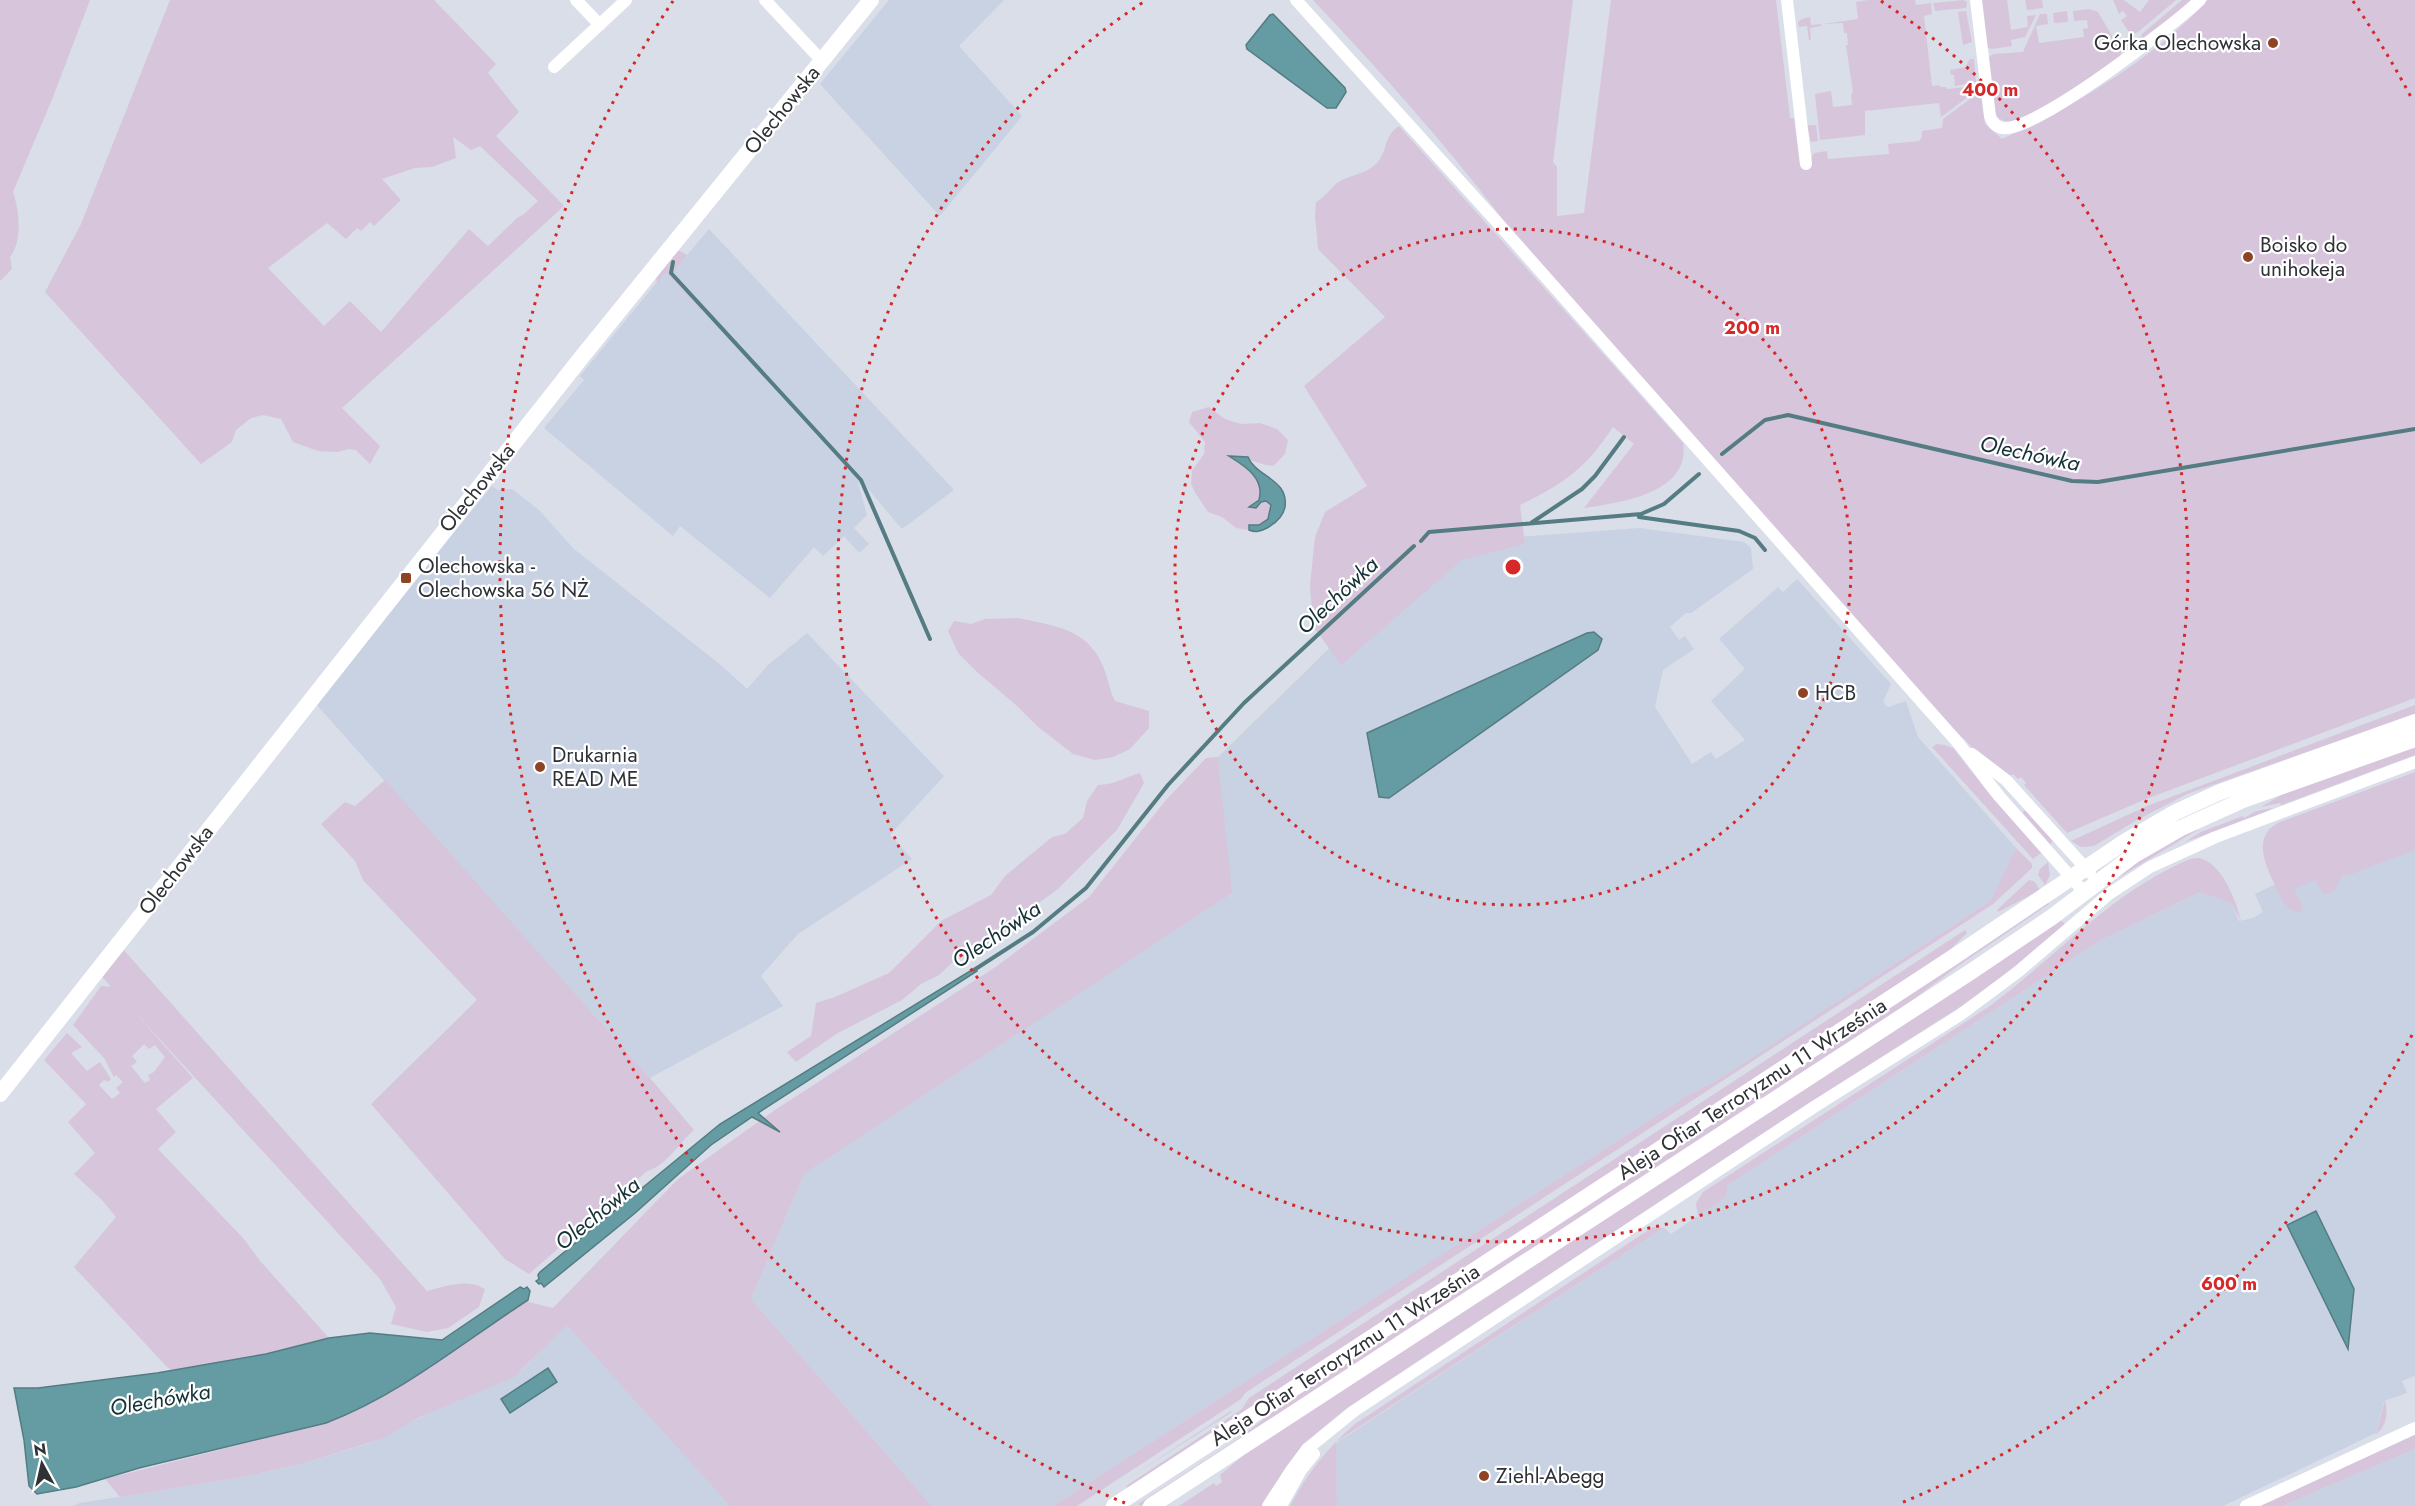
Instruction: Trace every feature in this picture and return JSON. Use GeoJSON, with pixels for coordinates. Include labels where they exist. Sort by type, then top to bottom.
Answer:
{"type":"FeatureCollection","features":[{"type":"Feature","properties":{"kind":"street"},"geometry":{"type":"LineString","coordinates":[[576,0],[600,24]]}},
{"type":"Feature","properties":{"kind":"street"},"geometry":{"type":"LineString","coordinates":[[554,67],[626,0]]}},
{"type":"Feature","properties":{"kind":"street"},"geometry":{"type":"LineString","coordinates":[[765,0],[822,61]]}},
{"type":"Feature","properties":{"kind":"street","name":"Olechowska"},"geometry":{"type":"LineString","coordinates":[[0,1094],[406,578],[871,0]]}},
{"type":"Feature","properties":{"kind":"street"},"geometry":{"type":"LineString","coordinates":[[1296,0],[1959,744],[1999,796],[2078,872],[2098,882]]}},
{"type":"Feature","properties":{"kind":"street"},"geometry":{"type":"LineString","coordinates":[[1787,0],[1806,165]]}},
{"type":"Feature","properties":{"kind":"street"},"geometry":{"type":"LineString","coordinates":[[1976,0],[1990,116],[1995,124],[2002,128],[2014,126],[2051,108],[2114,69],[2200,0]]}},
{"type":"Feature","properties":{"kind":"street","name":"Aleja Ofiar Terroryzmu 11 Września"},"geometry":{"type":"LineString","coordinates":[[1114,1506],[1943,964],[2078,872],[2153,825],[2211,796],[2415,722]]}},
{"type":"Feature","properties":{"kind":"street","name":"Aleja Ofiar Terroryzmu 11 Września"},"geometry":{"type":"LineString","coordinates":[[1151,1506],[1972,971],[2156,841],[2211,814],[2415,739]]}},
{"type":"Feature","properties":{"kind":"street"},"geometry":{"type":"LineString","coordinates":[[1268,1506],[1307,1449],[1354,1411],[1814,1107],[1960,1015],[2019,971],[2109,894],[2150,867],[2216,837],[2415,762]]}},
{"type":"Feature","properties":{"kind":"street"},"geometry":{"type":"LineString","coordinates":[[2078,872],[2084,892]]}},
{"type":"Feature","properties":{"kind":"street"},"geometry":{"type":"LineString","coordinates":[[2246,1506],[2415,1428]]}},
{"type":"Feature","properties":{"kind":"street"},"geometry":{"type":"LineString","coordinates":[[1281,1506],[1322,1439]]}},
{"type":"Feature","properties":{"kind":"shaded area"},"geometry":{"type":"Polygon","coordinates":[[[0,0],[90,0],[13,192],[18,216],[17,242],[10,257],[12,269],[0,281],[0,0]]]}},
{"type":"Feature","properties":{"kind":"shaded area"},"geometry":{"type":"Polygon","coordinates":[[[170,0],[434,0],[496,64],[488,73],[519,112],[496,136],[564,206],[342,408],[380,446],[370,464],[356,450],[318,451],[293,442],[281,419],[263,415],[251,418],[236,430],[232,442],[201,464],[45,292],[81,224],[170,0]],[[453,137],[456,158],[432,167],[415,168],[382,179],[401,200],[374,226],[370,222],[361,231],[357,228],[346,239],[327,223],[268,268],[324,326],[350,301],[381,332],[469,229],[488,246],[538,201],[480,146],[471,150],[453,137]]]}},
{"type":"Feature","properties":{"kind":"shaded area"},"geometry":{"type":"Polygon","coordinates":[[[889,0],[1004,0],[959,46],[1022,116],[940,216],[820,84],[889,0]]]}},
{"type":"Feature","properties":{"kind":"shaded area"},"geometry":{"type":"Polygon","coordinates":[[[1313,0],[1573,0],[1553,162],[1557,167],[1557,216],[1584,213],[1611,0],[1776,0],[1790,118],[1794,118],[1800,165],[1811,159],[1814,153],[1827,151],[1828,159],[1889,154],[1888,144],[1919,141],[1922,131],[1942,128],[1943,119],[1978,93],[1981,95],[1985,124],[2002,139],[2058,111],[2112,79],[2163,42],[2208,0],[2415,0],[2415,698],[2146,799],[2067,833],[2024,785],[2026,783],[2021,777],[2018,779],[2013,774],[2010,776],[1977,752],[1955,730],[1504,221],[1411,108],[1313,0]]]}},
{"type":"Feature","properties":{"kind":"shaded area"},"geometry":{"type":"Polygon","coordinates":[[[1915,0],[1916,5],[1931,3],[1932,14],[1924,16],[1932,86],[1939,85],[1947,89],[1977,86],[1977,90],[1941,117],[1939,103],[1865,111],[1865,135],[1820,140],[1815,94],[1831,91],[1833,107],[1852,105],[1851,94],[1853,93],[1846,45],[1848,45],[1847,33],[1844,33],[1843,23],[1823,24],[1858,19],[1856,2],[1915,0]]]}},
{"type":"Feature","properties":{"kind":"shaded area"},"geometry":{"type":"Polygon","coordinates":[[[1963,0],[1967,2],[1966,8],[1935,11],[1933,3],[1963,0]]]}},
{"type":"Feature","properties":{"kind":"shaded area"},"geometry":{"type":"Polygon","coordinates":[[[1981,0],[2007,0],[2011,30],[2028,27],[2027,16],[2036,15],[2025,37],[2011,40],[2012,46],[1992,49],[1986,47],[1981,0]]]}},
{"type":"Feature","properties":{"kind":"shaded area"},"geometry":{"type":"Polygon","coordinates":[[[2025,0],[2042,0],[2043,8],[2027,10],[2025,0]]]}},
{"type":"Feature","properties":{"kind":"shaded area"},"geometry":{"type":"Polygon","coordinates":[[[2113,0],[2124,0],[2140,12],[2149,0],[2176,0],[2133,34],[2121,20],[2127,16],[2123,11],[2119,14],[2113,0]]]}},
{"type":"Feature","properties":{"kind":"shaded area"},"geometry":{"type":"Polygon","coordinates":[[[2182,0],[2191,0],[2141,39],[2142,34],[2182,0]]]}},
{"type":"Feature","properties":{"kind":"shaded area"},"geometry":{"type":"Polygon","coordinates":[[[2090,9],[2098,12],[2115,41],[2118,40],[2122,47],[2120,57],[2084,83],[2021,118],[2004,121],[1997,117],[1994,114],[1988,58],[1993,54],[2023,52],[2040,14],[2047,14],[2048,24],[2036,26],[2039,43],[2084,37],[2083,29],[2088,28],[2087,20],[2074,21],[2073,11],[2090,9]]]}},
{"type":"Feature","properties":{"kind":"shaded area"},"geometry":{"type":"Polygon","coordinates":[[[1966,11],[1972,42],[1963,45],[1958,12],[1966,11]]]}},
{"type":"Feature","properties":{"kind":"shaded area"},"geometry":{"type":"Polygon","coordinates":[[[2067,11],[2068,22],[2054,23],[2053,13],[2067,11]]]}},
{"type":"Feature","properties":{"kind":"shaded area"},"geometry":{"type":"Polygon","coordinates":[[[1810,17],[1811,25],[1821,24],[1821,26],[1810,28],[1811,39],[1809,41],[1807,26],[1799,27],[1798,22],[1810,17]]]}},
{"type":"Feature","properties":{"kind":"shaded area"},"geometry":{"type":"Polygon","coordinates":[[[1970,59],[1974,59],[1976,82],[1955,86],[1954,75],[1951,75],[1950,70],[1965,67],[1970,59]]]}},
{"type":"Feature","properties":{"kind":"shaded area"},"geometry":{"type":"Polygon","coordinates":[[[1807,125],[1816,125],[1818,141],[1811,142],[1807,125]]]}},
{"type":"Feature","properties":{"kind":"shaded area"},"geometry":{"type":"Polygon","coordinates":[[[1399,126],[1683,443],[1683,460],[1676,474],[1665,484],[1650,492],[1616,503],[1584,508],[1634,444],[1613,427],[1593,454],[1573,474],[1520,505],[1525,544],[1462,560],[1341,665],[1313,626],[1310,585],[1315,537],[1325,512],[1367,486],[1304,386],[1385,317],[1318,249],[1316,202],[1337,183],[1375,165],[1390,135],[1399,126]]]}},
{"type":"Feature","properties":{"kind":"shaded area"},"geometry":{"type":"Polygon","coordinates":[[[709,229],[954,490],[902,529],[863,483],[861,485],[858,483],[867,515],[854,528],[869,544],[859,553],[844,536],[823,556],[814,547],[770,598],[680,526],[673,536],[544,428],[584,380],[580,376],[666,271],[700,310],[704,306],[673,272],[709,229]]]}},
{"type":"Feature","properties":{"kind":"shaded area"},"geometry":{"type":"Polygon","coordinates":[[[680,251],[687,255],[673,273],[704,307],[700,310],[666,272],[657,283],[656,278],[673,252],[680,251]]]}},
{"type":"Feature","properties":{"kind":"shaded area"},"geometry":{"type":"Polygon","coordinates":[[[1209,407],[1225,419],[1241,424],[1260,423],[1277,429],[1288,440],[1285,454],[1273,466],[1230,457],[1252,474],[1259,486],[1259,500],[1249,507],[1259,506],[1261,502],[1266,501],[1271,505],[1268,519],[1259,525],[1249,525],[1249,530],[1236,528],[1222,517],[1208,512],[1191,484],[1192,471],[1204,454],[1205,442],[1189,422],[1192,412],[1209,407]]]}},
{"type":"Feature","properties":{"kind":"shaded area"},"geometry":{"type":"Polygon","coordinates":[[[492,486],[498,490],[512,489],[539,510],[574,549],[722,666],[747,689],[767,666],[807,633],[944,776],[890,835],[912,859],[798,934],[761,976],[783,1006],[650,1078],[315,703],[492,486]]]}},
{"type":"Feature","properties":{"kind":"shaded area"},"geometry":{"type":"Polygon","coordinates":[[[1640,528],[1744,542],[1751,548],[1753,569],[1691,613],[1686,613],[1670,627],[1679,640],[1685,636],[1694,649],[1663,670],[1655,707],[1692,764],[1711,752],[1716,759],[1745,740],[1711,701],[1745,669],[1719,639],[1778,587],[1783,592],[1797,579],[1891,684],[1883,702],[1888,707],[1906,701],[1918,737],[2016,848],[1990,901],[1719,1079],[1688,1095],[1053,1506],[932,1506],[751,1299],[804,1174],[1231,893],[1218,757],[1437,543],[1640,528]]]}},
{"type":"Feature","properties":{"kind":"shaded area"},"geometry":{"type":"Polygon","coordinates":[[[1018,618],[1056,627],[1079,636],[1096,653],[1115,701],[1149,711],[1149,728],[1130,749],[1113,757],[1095,760],[1073,754],[1037,726],[976,671],[958,653],[948,631],[954,621],[971,624],[985,619],[1018,618]]]}},
{"type":"Feature","properties":{"kind":"shaded area"},"geometry":{"type":"Polygon","coordinates":[[[2415,705],[2415,714],[2187,794],[2094,846],[2081,847],[2071,841],[2147,806],[2415,705]]]}},
{"type":"Feature","properties":{"kind":"shaded area"},"geometry":{"type":"Polygon","coordinates":[[[1937,744],[1954,749],[2041,853],[2033,859],[1932,747],[1937,744]]]}},
{"type":"Feature","properties":{"kind":"shaded area"},"geometry":{"type":"Polygon","coordinates":[[[2415,747],[2415,755],[2281,805],[2280,803],[2261,807],[2285,793],[2415,747]]]}},
{"type":"Feature","properties":{"kind":"shaded area"},"geometry":{"type":"Polygon","coordinates":[[[1218,757],[1232,893],[804,1174],[751,1299],[932,1506],[730,1506],[567,1325],[514,1377],[420,1417],[384,1438],[301,1464],[238,1478],[120,1497],[105,1479],[326,1423],[379,1399],[429,1369],[525,1301],[553,1308],[678,1179],[775,1110],[997,966],[1089,897],[1166,800],[1206,758],[1218,757]]]}},
{"type":"Feature","properties":{"kind":"shaded area"},"geometry":{"type":"Polygon","coordinates":[[[2415,772],[2415,850],[2346,876],[2343,874],[2335,890],[2323,895],[2316,880],[2294,889],[2303,907],[2301,912],[2286,905],[2272,879],[2264,855],[2264,840],[2272,827],[2415,772]]]}},
{"type":"Feature","properties":{"kind":"shaded area"},"geometry":{"type":"Polygon","coordinates":[[[1140,773],[1144,783],[1117,830],[1058,889],[1033,907],[1014,927],[997,939],[953,962],[939,975],[921,984],[902,1000],[836,1034],[796,1062],[787,1052],[811,1036],[816,1003],[889,973],[941,921],[991,895],[1005,876],[1052,837],[1065,834],[1083,818],[1087,801],[1098,785],[1140,773]]]}},
{"type":"Feature","properties":{"kind":"shaded area"},"geometry":{"type":"Polygon","coordinates":[[[385,780],[694,1130],[666,1160],[647,1171],[529,1274],[505,1259],[371,1104],[477,1000],[363,880],[355,861],[321,824],[345,802],[355,806],[385,780]]]}},
{"type":"Feature","properties":{"kind":"shaded area"},"geometry":{"type":"Polygon","coordinates":[[[2415,796],[2415,1376],[2402,1381],[2407,1393],[2384,1401],[2376,1433],[2223,1506],[1337,1506],[1336,1443],[1662,1229],[1671,1234],[1726,1197],[1728,1185],[2099,941],[2200,892],[2231,903],[2239,921],[2253,918],[2263,912],[2255,894],[2278,883],[2415,796]]]}},
{"type":"Feature","properties":{"kind":"shaded area"},"geometry":{"type":"Polygon","coordinates":[[[2273,808],[2185,842],[2201,832],[2243,816],[2244,818],[2256,811],[2273,808]]]}},
{"type":"Feature","properties":{"kind":"shaded area"},"geometry":{"type":"Polygon","coordinates":[[[2025,810],[2053,841],[2050,844],[2023,813],[2025,810]]]}},
{"type":"Feature","properties":{"kind":"shaded area"},"geometry":{"type":"Polygon","coordinates":[[[2195,829],[2199,829],[2118,878],[2126,869],[2195,829]]]}},
{"type":"Feature","properties":{"kind":"shaded area"},"geometry":{"type":"Polygon","coordinates":[[[2016,848],[2032,864],[2032,868],[1993,904],[1245,1393],[1241,1399],[1077,1506],[1053,1506],[1688,1095],[1719,1079],[1990,901],[2016,848]]]}},
{"type":"Feature","properties":{"kind":"shaded area"},"geometry":{"type":"Polygon","coordinates":[[[2199,858],[2215,867],[2227,884],[2241,921],[2231,903],[2200,892],[2099,941],[1728,1185],[1726,1197],[1698,1216],[1696,1203],[1703,1192],[1990,1006],[2096,917],[2141,885],[2190,859],[2199,858]]]}},
{"type":"Feature","properties":{"kind":"shaded area"},"geometry":{"type":"Polygon","coordinates":[[[2048,862],[2050,875],[2045,885],[2038,875],[2040,869],[2048,862]]]}},
{"type":"Feature","properties":{"kind":"shaded area"},"geometry":{"type":"Polygon","coordinates":[[[2029,880],[2034,881],[2040,890],[1998,912],[1997,910],[2029,880]]]}},
{"type":"Feature","properties":{"kind":"shaded area"},"geometry":{"type":"Polygon","coordinates":[[[2047,901],[2049,904],[1907,1004],[1140,1506],[1138,1504],[1238,1439],[1288,1400],[2047,901]]]}},
{"type":"Feature","properties":{"kind":"shaded area"},"geometry":{"type":"Polygon","coordinates":[[[2060,920],[2065,924],[1998,980],[1963,1005],[1795,1112],[1344,1410],[1318,1432],[1264,1506],[1179,1506],[1214,1483],[1216,1486],[1222,1482],[1220,1475],[1245,1454],[2060,920]]]}},
{"type":"Feature","properties":{"kind":"shaded area"},"geometry":{"type":"Polygon","coordinates":[[[1965,930],[1967,933],[1950,950],[1128,1488],[1126,1486],[1242,1409],[1249,1398],[1965,930]]]}},
{"type":"Feature","properties":{"kind":"shaded area"},"geometry":{"type":"Polygon","coordinates":[[[122,948],[427,1291],[464,1283],[478,1286],[485,1289],[479,1307],[448,1328],[427,1332],[391,1324],[396,1307],[380,1279],[131,1008],[193,1078],[156,1109],[176,1132],[158,1149],[243,1238],[261,1262],[329,1338],[266,1354],[171,1370],[166,1366],[74,1267],[116,1217],[102,1200],[74,1174],[95,1153],[68,1122],[86,1104],[44,1060],[67,1033],[82,1047],[71,1053],[87,1071],[100,1062],[111,1079],[108,1082],[104,1080],[99,1085],[112,1099],[120,1093],[116,1088],[123,1082],[116,1075],[114,1077],[104,1058],[73,1025],[101,986],[111,987],[100,974],[122,948]],[[144,1044],[132,1056],[137,1062],[131,1066],[145,1083],[150,1080],[148,1075],[154,1072],[165,1057],[155,1045],[149,1049],[144,1044]]]}},
{"type":"Feature","properties":{"kind":"shaded area"},"geometry":{"type":"Polygon","coordinates":[[[1653,1227],[1664,1228],[1671,1234],[1662,1229],[1336,1442],[1337,1506],[1290,1506],[1318,1462],[1335,1442],[1355,1424],[1653,1227]]]}},
{"type":"Feature","properties":{"kind":"shaded area"},"geometry":{"type":"Polygon","coordinates":[[[567,1324],[730,1506],[72,1506],[238,1478],[301,1464],[373,1442],[433,1411],[504,1381],[522,1370],[567,1324]]]}},
{"type":"Feature","properties":{"kind":"shaded area"},"geometry":{"type":"Polygon","coordinates":[[[2385,1400],[2386,1419],[2376,1434],[2385,1400]]]}},
{"type":"Feature","properties":{"kind":"shaded area"},"geometry":{"type":"Polygon","coordinates":[[[1231,1411],[1232,1412],[1124,1481],[1231,1411]]]}},
{"type":"Feature","properties":{"kind":"shaded area"},"geometry":{"type":"Polygon","coordinates":[[[2415,1435],[2415,1449],[2282,1506],[2259,1506],[2415,1435]]]}},
{"type":"Feature","properties":{"kind":"shaded area"},"geometry":{"type":"Polygon","coordinates":[[[2415,1449],[2415,1506],[2282,1506],[2291,1502],[2415,1449]]]}},
{"type":"Feature","properties":{"kind":"water"},"geometry":{"type":"Polygon","coordinates":[[[1273,14],[1345,88],[1346,92],[1336,108],[1327,108],[1247,49],[1246,45],[1273,14]]]}},
{"type":"Feature","properties":{"kind":"water"},"geometry":{"type":"Polygon","coordinates":[[[1229,456],[1248,457],[1252,464],[1282,490],[1285,498],[1283,514],[1267,528],[1258,531],[1249,530],[1249,525],[1259,525],[1268,519],[1271,505],[1266,501],[1261,502],[1256,508],[1249,507],[1259,500],[1259,485],[1252,473],[1229,456]]]}},
{"type":"Feature","properties":{"kind":"water"},"geometry":{"type":"Polygon","coordinates":[[[1594,632],[1602,639],[1598,650],[1389,798],[1379,797],[1367,733],[1587,633],[1594,632]]]}},
{"type":"Feature","properties":{"kind":"water"},"geometry":{"type":"Polygon","coordinates":[[[975,968],[977,971],[758,1113],[780,1132],[752,1117],[711,1145],[634,1214],[544,1287],[536,1281],[539,1279],[540,1272],[720,1124],[975,968]]]}},
{"type":"Feature","properties":{"kind":"water"},"geometry":{"type":"Polygon","coordinates":[[[2316,1211],[2354,1289],[2348,1349],[2287,1225],[2316,1211]]]}},
{"type":"Feature","properties":{"kind":"water"},"geometry":{"type":"Polygon","coordinates":[[[520,1287],[524,1289],[527,1287],[530,1291],[528,1300],[405,1383],[380,1398],[326,1423],[139,1468],[76,1487],[37,1494],[29,1486],[24,1440],[14,1388],[38,1388],[157,1373],[266,1354],[329,1338],[370,1333],[442,1340],[520,1287]]]}},
{"type":"Feature","properties":{"kind":"water"},"geometry":{"type":"Polygon","coordinates":[[[548,1368],[557,1382],[510,1413],[501,1399],[548,1368]]]}},
{"type":"Feature","properties":{"kind":"waterway"},"geometry":{"type":"LineString","coordinates":[[673,262],[671,273],[861,480],[930,639]]}},
{"type":"Feature","properties":{"kind":"waterway","name":"Olechówka"},"geometry":{"type":"LineString","coordinates":[[1722,454],[1765,420],[1788,415],[2072,481],[2098,482],[2415,429]]}},
{"type":"Feature","properties":{"kind":"waterway"},"geometry":{"type":"LineString","coordinates":[[1531,523],[1582,489],[1595,476],[1624,437]]}},
{"type":"Feature","properties":{"kind":"waterway","name":"Olechówka"},"geometry":{"type":"LineString","coordinates":[[1421,541],[1429,532],[1641,514],[1664,504],[1699,474]]}},
{"type":"Feature","properties":{"kind":"waterway"},"geometry":{"type":"LineString","coordinates":[[1639,517],[1739,531],[1755,538],[1765,550]]}},
{"type":"Feature","properties":{"kind":"waterway","name":"Olechówka"},"geometry":{"type":"LineString","coordinates":[[974,970],[1033,932],[1086,888],[1168,785],[1244,703],[1414,546]]}},
{"type":"Feature","properties":{"kind":"place","name":"Górka Olechowska"},"geometry":{"type":"Point","coordinates":[2273,43]}},
{"type":"Feature","properties":{"kind":"place","name":"Boisko do unihokeja"},"geometry":{"type":"Point","coordinates":[2248,257]}},
{"type":"Feature","properties":{"kind":"place","name":"Olechowska - Olechowska 56 NŻ"},"geometry":{"type":"Point","coordinates":[406,578]}},
{"type":"Feature","properties":{"kind":"place","name":"HCB"},"geometry":{"type":"Point","coordinates":[1803,693]}},
{"type":"Feature","properties":{"kind":"place","name":"Drukarnia READ ME"},"geometry":{"type":"Point","coordinates":[540,767]}},
{"type":"Feature","properties":{"kind":"place","name":"Ziehl-Abegg"},"geometry":{"type":"Point","coordinates":[1484,1476]}}]}
